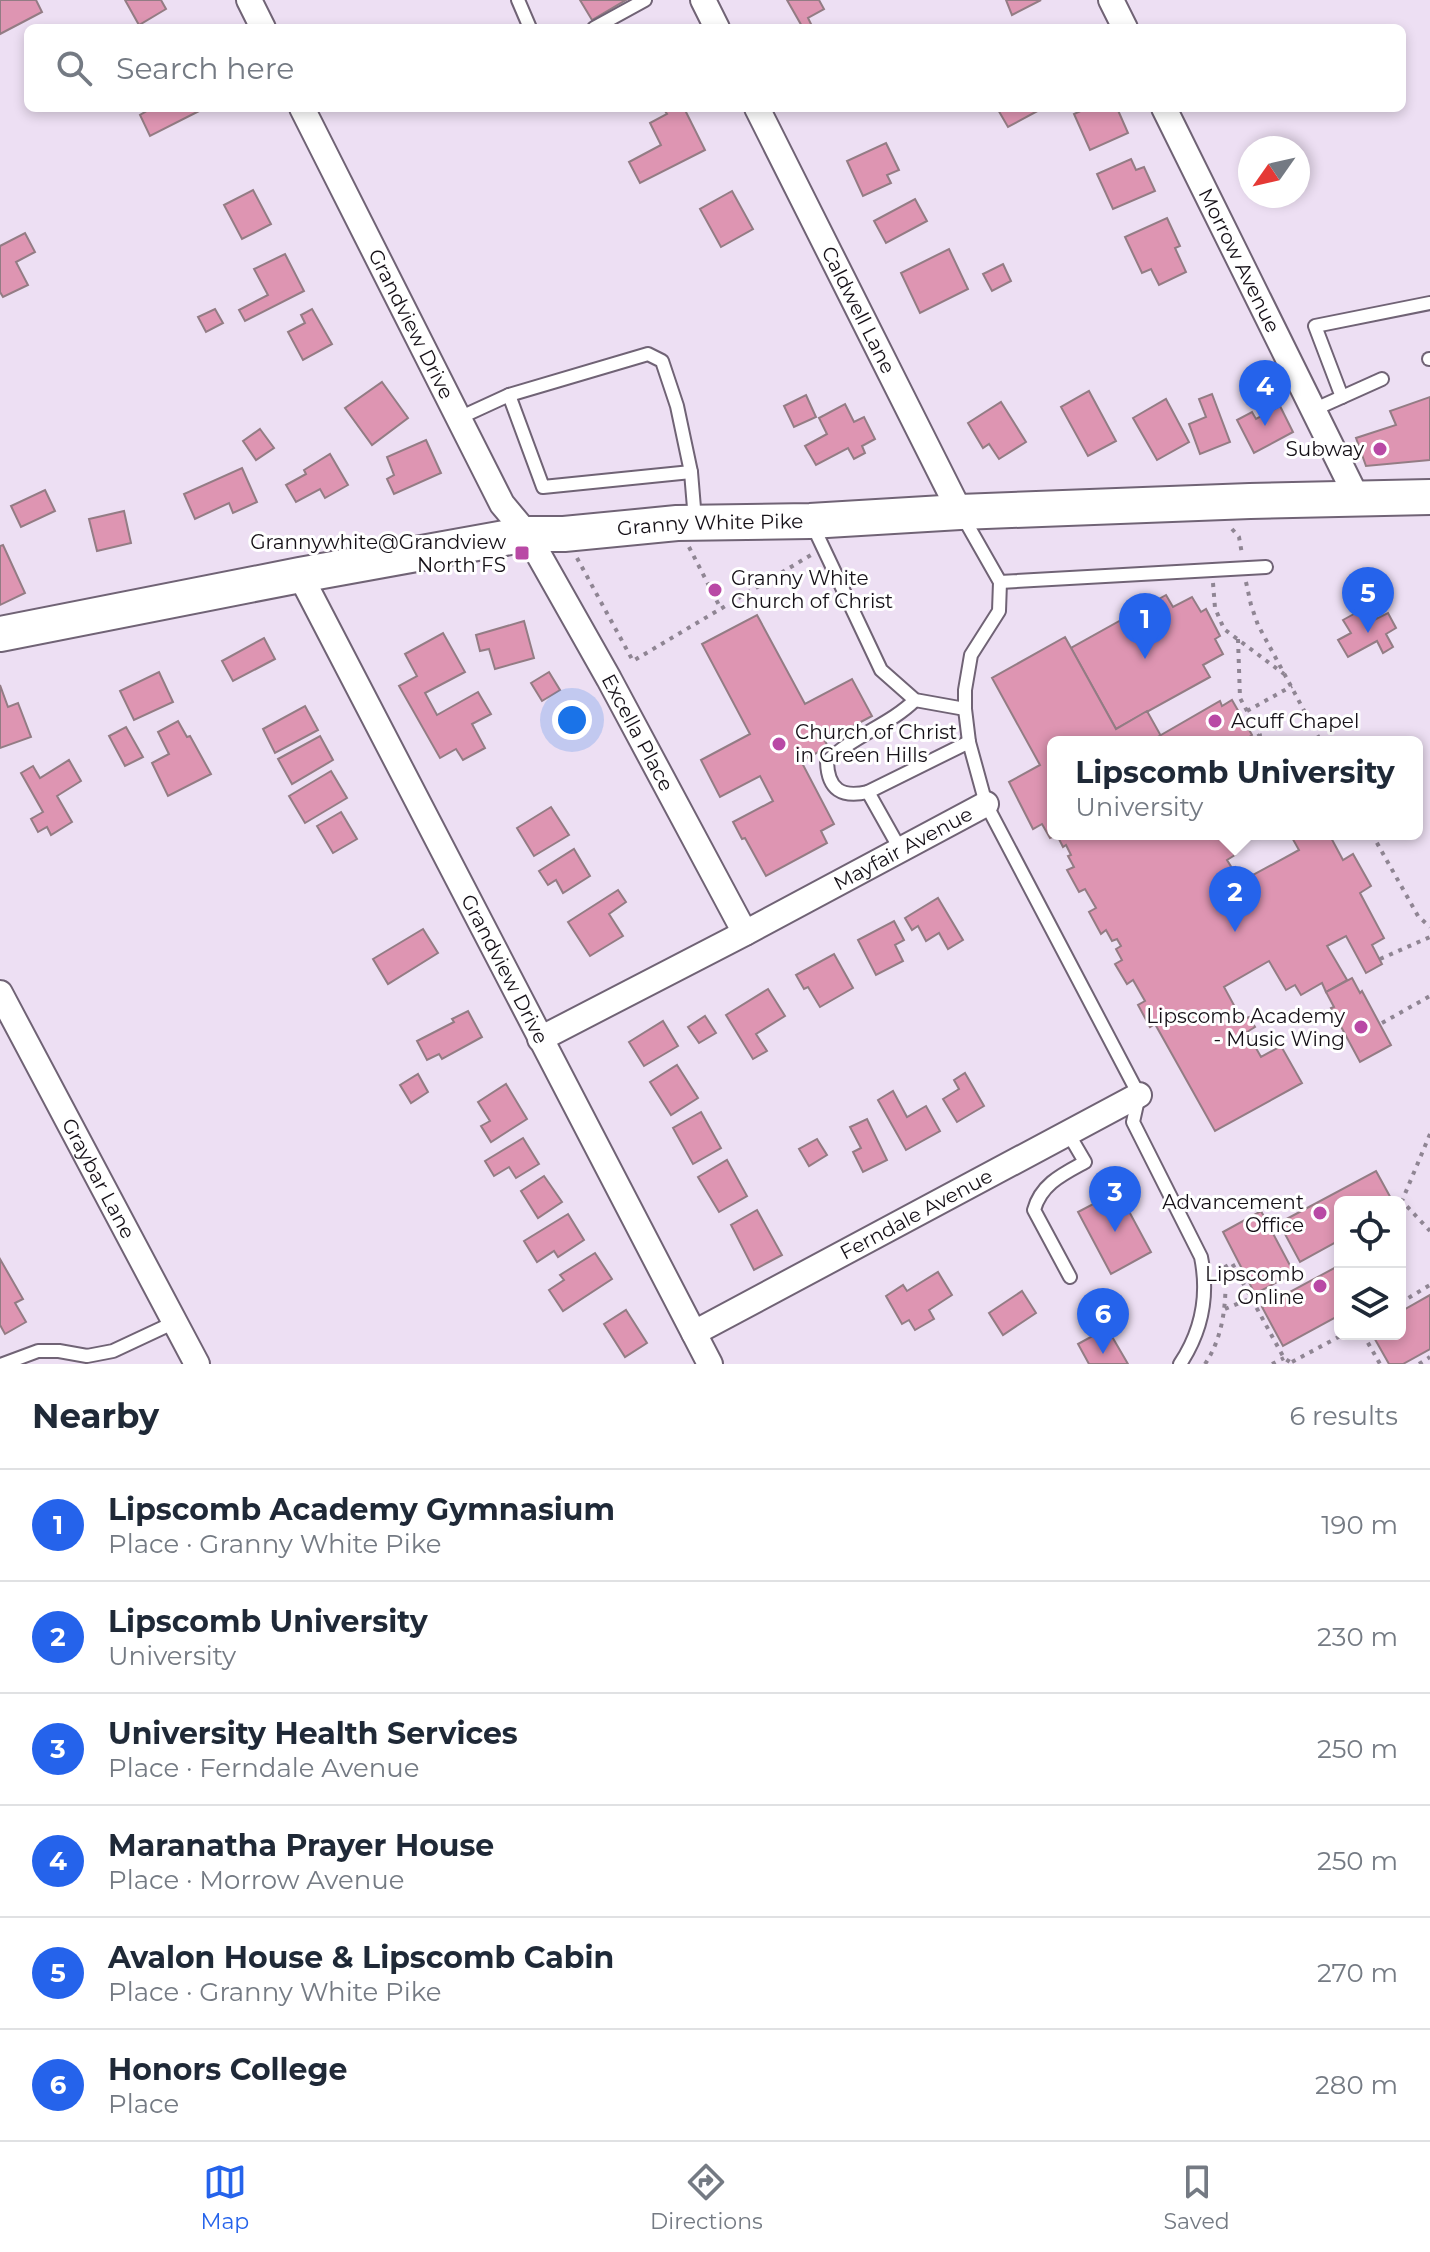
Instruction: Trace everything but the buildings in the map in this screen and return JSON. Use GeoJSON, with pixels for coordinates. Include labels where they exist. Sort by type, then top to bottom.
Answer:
{"type":"FeatureCollection","features":[{"type":"Feature","properties":{"kind":"main road","name":"Granny White Pike"},"geometry":{"type":"LineString","coordinates":[[0,634],[527,534],[564,534],[686,523],[817,534],[960,512],[1430,497]]}},
{"type":"Feature","properties":{"kind":"street"},"geometry":{"type":"LineString","coordinates":[[249,0],[261,24]]}},
{"type":"Feature","properties":{"kind":"street"},"geometry":{"type":"LineString","coordinates":[[703,0],[715,24]]}},
{"type":"Feature","properties":{"kind":"street"},"geometry":{"type":"LineString","coordinates":[[1111,0],[1123,24]]}},
{"type":"Feature","properties":{"kind":"street","name":"Grandview Drive"},"geometry":{"type":"LineString","coordinates":[[304,112],[502,504],[527,534]]}},
{"type":"Feature","properties":{"kind":"street","name":"Caldwell Lane"},"geometry":{"type":"LineString","coordinates":[[759,112],[960,512]]}},
{"type":"Feature","properties":{"kind":"street","name":"Morrow Avenue"},"geometry":{"type":"LineString","coordinates":[[1166,112],[1358,500]]}},
{"type":"Feature","properties":{"kind":"street","name":"Excella Place"},"geometry":{"type":"LineString","coordinates":[[527,534],[609,679],[745,933]]}},
{"type":"Feature","properties":{"kind":"street","name":"Grandview Drive"},"geometry":{"type":"LineString","coordinates":[[300,575],[710,1364]]}},
{"type":"Feature","properties":{"kind":"street","name":"Mayfair Avenue"},"geometry":{"type":"LineString","coordinates":[[540,1039],[986,804]]}},
{"type":"Feature","properties":{"kind":"street","name":"Graybar Lane"},"geometry":{"type":"LineString","coordinates":[[0,993],[197,1364]]}},
{"type":"Feature","properties":{"kind":"street","name":"Ferndale Avenue"},"geometry":{"type":"LineString","coordinates":[[694,1333],[1139,1095]]}},
{"type":"Feature","properties":{"kind":"lane"},"geometry":{"type":"LineString","coordinates":[[518,0],[528,24]]}},
{"type":"Feature","properties":{"kind":"lane"},"geometry":{"type":"LineString","coordinates":[[601,24],[645,0]]}},
{"type":"Feature","properties":{"kind":"lane"},"geometry":{"type":"LineString","coordinates":[[1342,397],[1315,326],[1430,303]]}},
{"type":"Feature","properties":{"kind":"lane"},"geometry":{"type":"LineString","coordinates":[[459,418],[509,395],[648,354],[662,361],[677,406],[691,472],[686,523]]}},
{"type":"Feature","properties":{"kind":"lane"},"geometry":{"type":"LineString","coordinates":[[1313,410],[1382,379]]}},
{"type":"Feature","properties":{"kind":"lane"},"geometry":{"type":"LineString","coordinates":[[509,395],[543,487],[691,472]]}},
{"type":"Feature","properties":{"kind":"lane"},"geometry":{"type":"LineString","coordinates":[[960,512],[1000,582],[1266,567]]}},
{"type":"Feature","properties":{"kind":"lane"},"geometry":{"type":"LineString","coordinates":[[817,534],[881,670],[915,700],[965,709]]}},
{"type":"Feature","properties":{"kind":"lane","name":"Mayfair Avenue"},"geometry":{"type":"LineString","coordinates":[[986,804],[969,742],[965,690],[971,655],[999,611],[1000,582]]}},
{"type":"Feature","properties":{"kind":"lane"},"geometry":{"type":"LineString","coordinates":[[915,700],[903,712],[836,752],[827,762],[831,783],[841,793],[858,795],[868,792],[969,742]]}},
{"type":"Feature","properties":{"kind":"lane"},"geometry":{"type":"LineString","coordinates":[[868,792],[900,849]]}},
{"type":"Feature","properties":{"kind":"lane"},"geometry":{"type":"LineString","coordinates":[[986,804],[1139,1095],[1133,1122],[1201,1257],[1205,1296],[1199,1325],[1190,1349],[1180,1364]]}},
{"type":"Feature","properties":{"kind":"lane"},"geometry":{"type":"LineString","coordinates":[[1068,1133],[1085,1162],[1047,1186],[1037,1199],[1034,1210],[1070,1277]]}},
{"type":"Feature","properties":{"kind":"lane"},"geometry":{"type":"LineString","coordinates":[[3,1364],[38,1351],[87,1356],[113,1351],[175,1322]]}},
{"type":"Feature","properties":{"kind":"path"},"geometry":{"type":"LineString","coordinates":[[686,523],[721,609]]}},
{"type":"Feature","properties":{"kind":"path"},"geometry":{"type":"LineString","coordinates":[[564,534],[633,661],[721,609],[817,534]]}},
{"type":"Feature","properties":{"kind":"path"},"geometry":{"type":"LineString","coordinates":[[1211,569],[1215,608],[1224,629],[1286,675]]}},
{"type":"Feature","properties":{"kind":"path"},"geometry":{"type":"LineString","coordinates":[[1213,623],[1219,619]]}},
{"type":"Feature","properties":{"kind":"path"},"geometry":{"type":"LineString","coordinates":[[1238,639],[1240,698],[1258,736]]}},
{"type":"Feature","properties":{"kind":"path"},"geometry":{"type":"LineString","coordinates":[[1247,711],[1292,686]]}},
{"type":"Feature","properties":{"kind":"path"},"geometry":{"type":"LineString","coordinates":[[1375,840],[1418,916],[1430,927]]}},
{"type":"Feature","properties":{"kind":"path"},"geometry":{"type":"LineString","coordinates":[[1380,959],[1430,937]]}},
{"type":"Feature","properties":{"kind":"path"},"geometry":{"type":"LineString","coordinates":[[1382,1023],[1430,996]]}},
{"type":"Feature","properties":{"kind":"path"},"geometry":{"type":"LineString","coordinates":[[1430,1134],[1402,1201],[1430,1231]]}},
{"type":"Feature","properties":{"kind":"path"},"geometry":{"type":"LineString","coordinates":[[1205,1364],[1225,1309],[1225,1267],[1232,1263],[1284,1358],[1292,1363],[1334,1340]]}},
{"type":"Feature","properties":{"kind":"path"},"geometry":{"type":"LineString","coordinates":[[1406,1299],[1430,1285]]}},
{"type":"Feature","properties":{"kind":"path"},"geometry":{"type":"LineString","coordinates":[[1225,1309],[1252,1298]]}},
{"type":"Feature","properties":{"kind":"path"},"geometry":{"type":"LineString","coordinates":[[1366,1340],[1380,1364]]}},
{"type":"Feature","properties":{"kind":"path"},"geometry":{"type":"LineString","coordinates":[[1419,1364],[1430,1357]]}},
{"type":"Feature","properties":{"kind":"path"},"geometry":{"type":"LineString","coordinates":[[1272,1364],[1284,1358]]}},
{"type":"Feature","properties":{"kind":"place","name":"Maranatha Prayer House"},"geometry":{"type":"Point","coordinates":[1265,426]}},
{"type":"Feature","properties":{"kind":"place","name":"Subway"},"geometry":{"type":"Point","coordinates":[1380,449]}},
{"type":"Feature","properties":{"kind":"place","name":"Grannywhite@Grandview North FS"},"geometry":{"type":"Point","coordinates":[522,553]}},
{"type":"Feature","properties":{"kind":"place","name":"Granny White Church of Christ"},"geometry":{"type":"Point","coordinates":[715,590]}},
{"type":"Feature","properties":{"kind":"place","name":"Avalon House & Lipscomb Cabin"},"geometry":{"type":"Point","coordinates":[1368,633]}},
{"type":"Feature","properties":{"kind":"place","name":"Lipscomb Academy Gymnasium"},"geometry":{"type":"Point","coordinates":[1145,659]}},
{"type":"Feature","properties":{"kind":"place","name":"Acuff Chapel"},"geometry":{"type":"Point","coordinates":[1215,721]}},
{"type":"Feature","properties":{"kind":"place","name":"Church of Christ in Green Hills"},"geometry":{"type":"Point","coordinates":[779,744]}},
{"type":"Feature","properties":{"kind":"place","name":"Lipscomb University"},"geometry":{"type":"Point","coordinates":[1235,932]}},
{"type":"Feature","properties":{"kind":"place","name":"Lipscomb Academy - Music Wing"},"geometry":{"type":"Point","coordinates":[1361,1027]}},
{"type":"Feature","properties":{"kind":"place","name":"Advancement Office"},"geometry":{"type":"Point","coordinates":[1320,1213]}},
{"type":"Feature","properties":{"kind":"place","name":"University Health Services"},"geometry":{"type":"Point","coordinates":[1115,1232]}},
{"type":"Feature","properties":{"kind":"place","name":"Lipscomb Online"},"geometry":{"type":"Point","coordinates":[1320,1286]}},
{"type":"Feature","properties":{"kind":"place","name":"Honors College"},"geometry":{"type":"Point","coordinates":[1103,1354]}}]}
